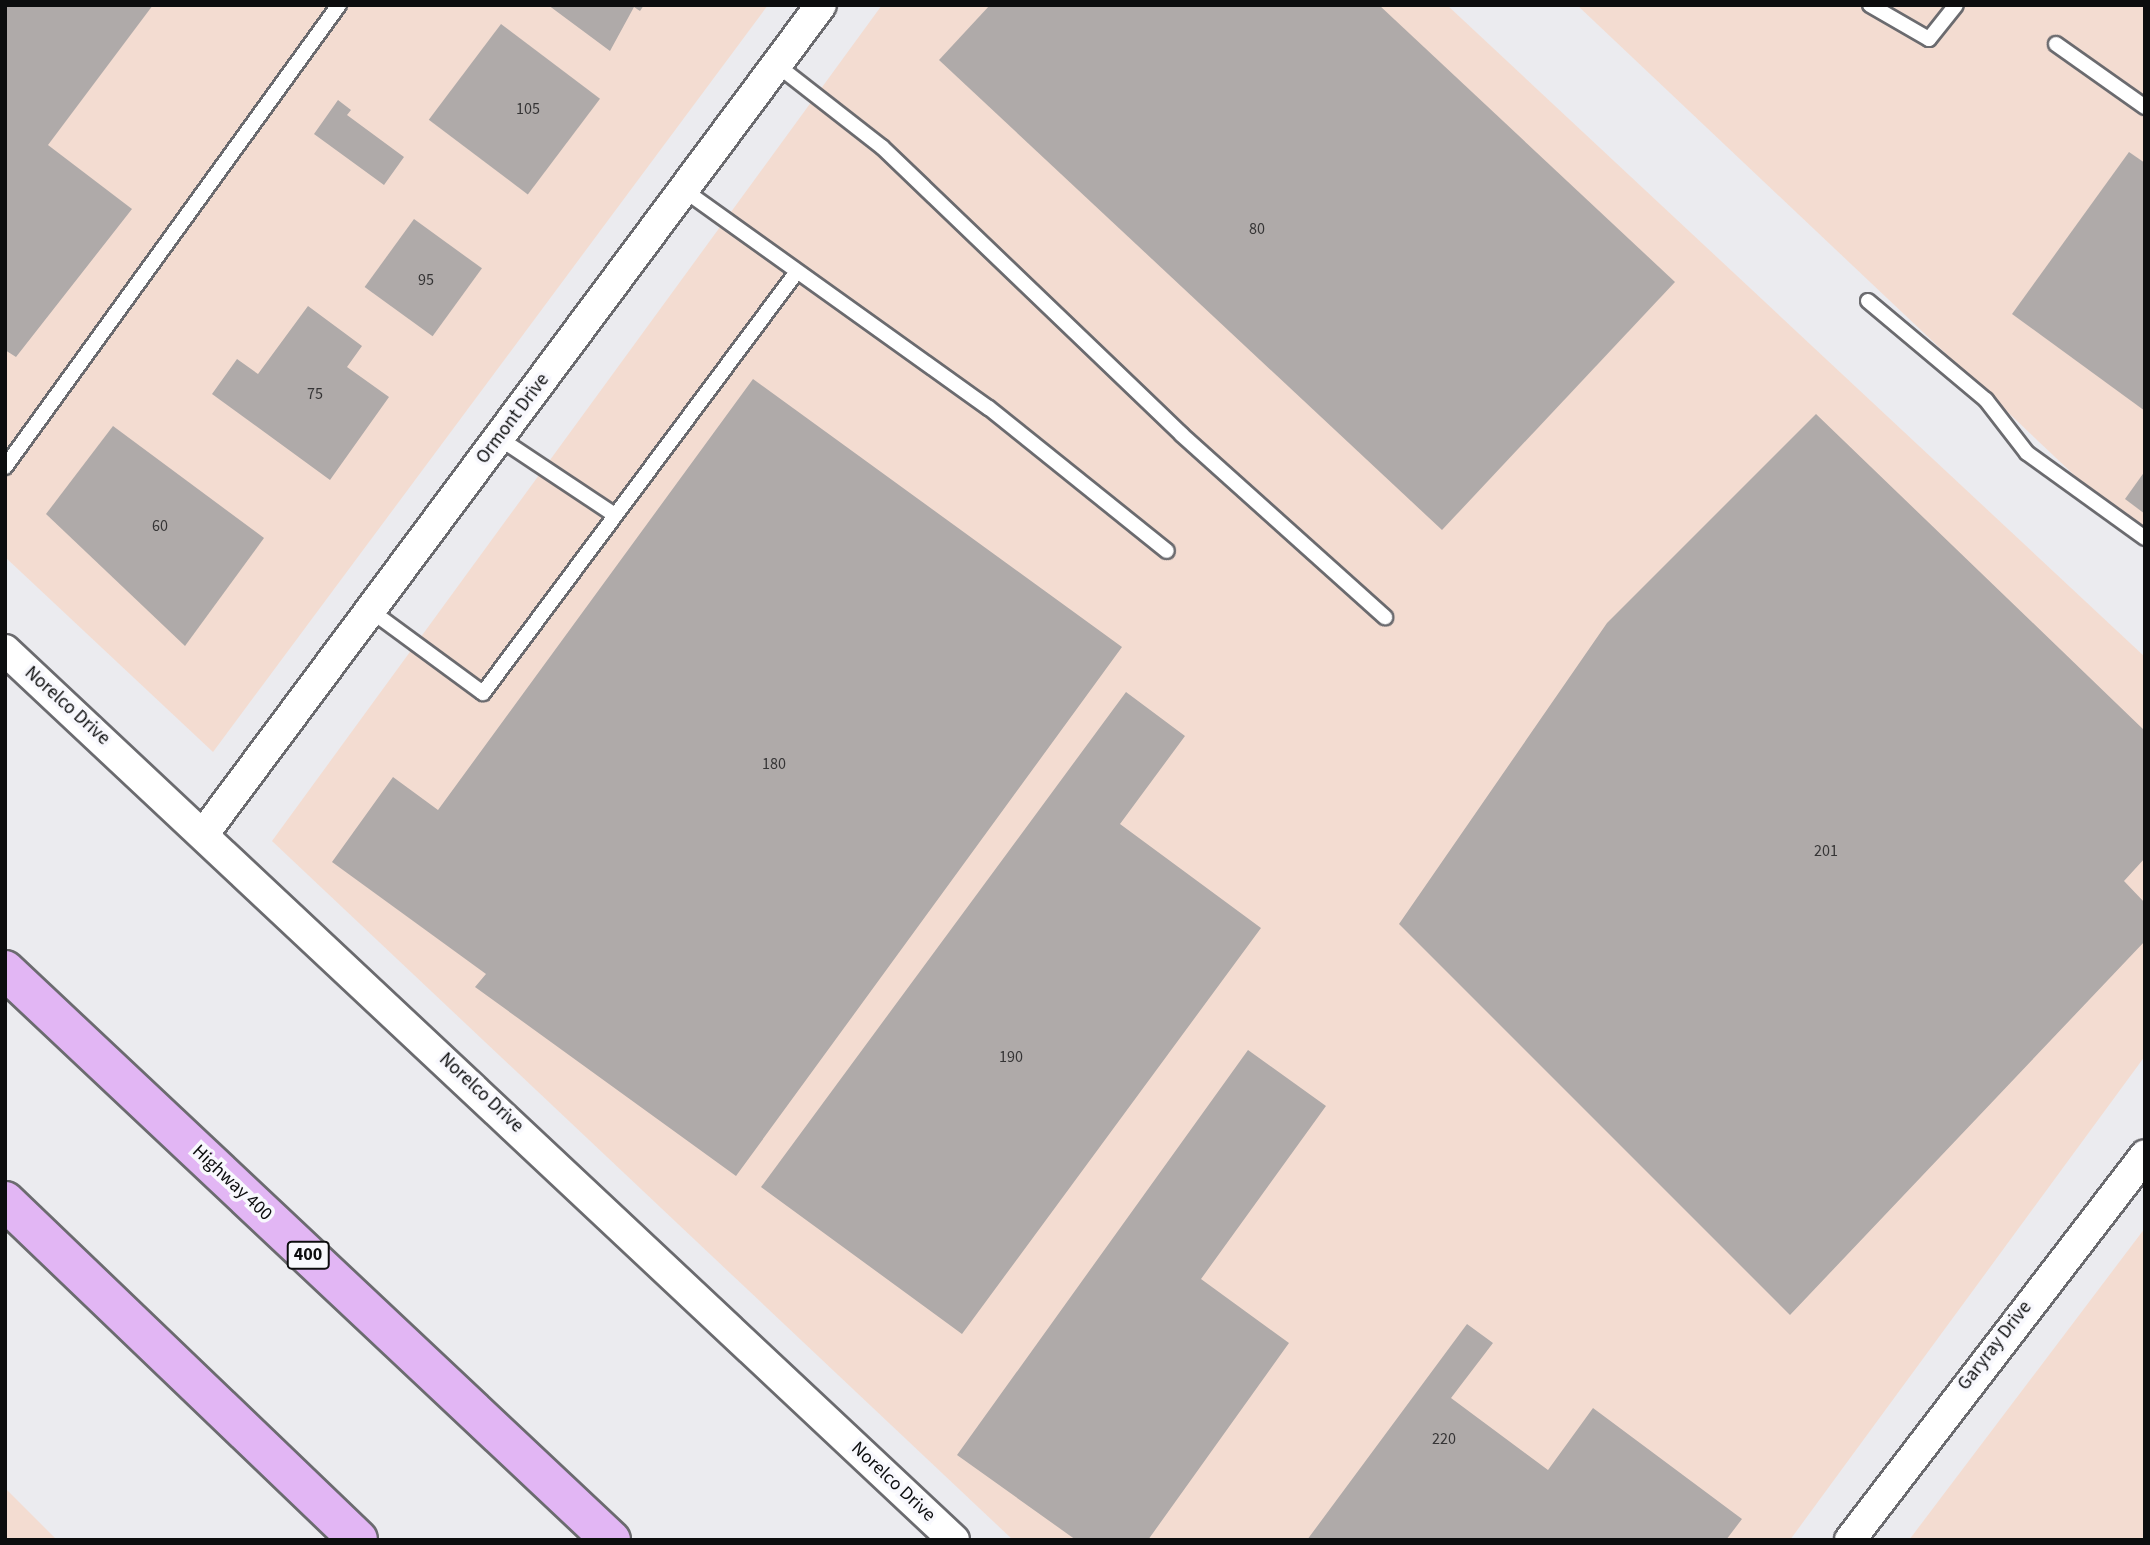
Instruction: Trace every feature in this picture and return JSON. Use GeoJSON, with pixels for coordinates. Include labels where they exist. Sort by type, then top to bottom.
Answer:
{"type":"FeatureCollection","features":[{"type":"Feature","properties":{"kind":"highway","name":"Highway 400"},"geometry":{"type":"LineString","coordinates":[[5,970],[611,1540]]}},
{"type":"Feature","properties":{"kind":"highway"},"geometry":{"type":"LineString","coordinates":[[5,1201],[358,1540]]}},
{"type":"Feature","properties":{"kind":"street","name":"Ormont Drive"},"geometry":{"type":"LineString","coordinates":[[205,832],[821,5]]}},
{"type":"Feature","properties":{"kind":"street","name":"Norelco Drive"},"geometry":{"type":"LineString","coordinates":[[5,650],[205,832],[954,1540]]}},
{"type":"Feature","properties":{"kind":"street","name":"Garyray Drive"},"geometry":{"type":"LineString","coordinates":[[1850,1540],[2145,1155]]}},
{"type":"Feature","properties":{"kind":"lane"},"geometry":{"type":"LineString","coordinates":[[5,467],[339,5]]}},
{"type":"Feature","properties":{"kind":"lane"},"geometry":{"type":"LineString","coordinates":[[1870,5],[1929,40],[1955,5]]}},
{"type":"Feature","properties":{"kind":"lane"},"geometry":{"type":"LineString","coordinates":[[2056,44],[2145,107]]}},
{"type":"Feature","properties":{"kind":"lane"},"geometry":{"type":"LineString","coordinates":[[777,65],[882,147],[1182,435],[1385,617]]}},
{"type":"Feature","properties":{"kind":"lane"},"geometry":{"type":"LineString","coordinates":[[684,190],[796,273],[989,408],[1167,551]]}},
{"type":"Feature","properties":{"kind":"lane"},"geometry":{"type":"LineString","coordinates":[[370,610],[483,693],[796,273]]}},
{"type":"Feature","properties":{"kind":"lane"},"geometry":{"type":"LineString","coordinates":[[1868,301],[1986,400],[2027,453],[2145,538]]}},
{"type":"Feature","properties":{"kind":"lane"},"geometry":{"type":"LineString","coordinates":[[499,438],[615,515]]}},
{"type":"Feature","properties":{"kind":"shaded area"},"geometry":{"type":"Polygon","coordinates":[[[5,5],[768,5],[213,752],[5,557],[5,5]]]}},
{"type":"Feature","properties":{"kind":"shaded area"},"geometry":{"type":"Polygon","coordinates":[[[882,5],[1447,5],[2145,657],[2145,1056],[1790,1540],[1013,1540],[272,841],[882,5]]]}},
{"type":"Feature","properties":{"kind":"shaded area"},"geometry":{"type":"Polygon","coordinates":[[[1577,5],[2145,5],[2145,542],[1577,5]]]}},
{"type":"Feature","properties":{"kind":"shaded area"},"geometry":{"type":"Polygon","coordinates":[[[2145,1228],[2145,1540],[1909,1540],[2145,1228]]]}},
{"type":"Feature","properties":{"kind":"shaded area"},"geometry":{"type":"Polygon","coordinates":[[[5,1488],[57,1540],[5,1540],[5,1488]]]}},
{"type":"Feature","properties":{"kind":"building"},"geometry":{"type":"Polygon","coordinates":[[[5,5],[153,5],[48,145],[132,209],[16,357],[5,350],[5,5]]]}},
{"type":"Feature","properties":{"kind":"building"},"geometry":{"type":"Polygon","coordinates":[[[548,5],[644,5],[640,11],[634,7],[610,51],[548,5]]]}},
{"type":"Feature","properties":{"kind":"building"},"geometry":{"type":"Polygon","coordinates":[[[990,5],[1379,5],[1675,282],[1442,530],[939,60],[990,5]]]}},
{"type":"Feature","properties":{"kind":"building"},"geometry":{"type":"Polygon","coordinates":[[[501,24],[600,99],[528,194],[429,120],[501,24]]]}},
{"type":"Feature","properties":{"kind":"building"},"geometry":{"type":"Polygon","coordinates":[[[338,100],[351,110],[347,115],[404,157],[384,185],[314,134],[338,100]]]}},
{"type":"Feature","properties":{"kind":"building"},"geometry":{"type":"Polygon","coordinates":[[[2129,152],[2145,163],[2145,411],[2012,314],[2129,152]]]}},
{"type":"Feature","properties":{"kind":"building"},"geometry":{"type":"Polygon","coordinates":[[[414,219],[482,268],[433,336],[365,287],[414,219]]]}},
{"type":"Feature","properties":{"kind":"building"},"geometry":{"type":"Polygon","coordinates":[[[308,306],[362,346],[347,367],[389,397],[330,480],[212,394],[237,359],[258,374],[308,306]]]}},
{"type":"Feature","properties":{"kind":"building"},"geometry":{"type":"Polygon","coordinates":[[[753,379],[1122,647],[736,1176],[475,987],[486,974],[332,862],[393,777],[438,810],[753,379]]]}},
{"type":"Feature","properties":{"kind":"building"},"geometry":{"type":"Polygon","coordinates":[[[1816,414],[2145,731],[2145,858],[2124,881],[2145,903],[2145,941],[1790,1315],[1399,924],[1607,623],[1816,414]]]}},
{"type":"Feature","properties":{"kind":"building"},"geometry":{"type":"Polygon","coordinates":[[[113,426],[264,538],[185,646],[46,514],[113,426]]]}},
{"type":"Feature","properties":{"kind":"building"},"geometry":{"type":"Polygon","coordinates":[[[2145,471],[2145,514],[2125,499],[2145,471]]]}},
{"type":"Feature","properties":{"kind":"building"},"geometry":{"type":"Polygon","coordinates":[[[1126,692],[1185,736],[1120,824],[1261,928],[962,1334],[761,1187],[1126,692]]]}},
{"type":"Feature","properties":{"kind":"building"},"geometry":{"type":"Polygon","coordinates":[[[1248,1050],[1326,1106],[1201,1279],[1289,1343],[1148,1540],[1076,1540],[957,1455],[1248,1050]]]}},
{"type":"Feature","properties":{"kind":"building"},"geometry":{"type":"Polygon","coordinates":[[[1467,1324],[1493,1343],[1451,1398],[1548,1470],[1593,1408],[1742,1519],[1726,1540],[1307,1540],[1467,1324]]]}}]}
